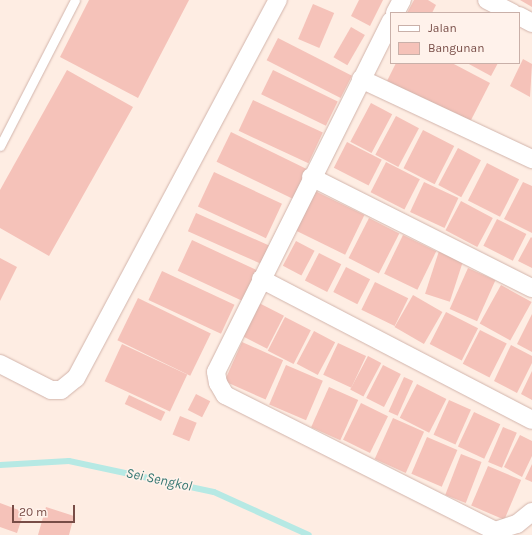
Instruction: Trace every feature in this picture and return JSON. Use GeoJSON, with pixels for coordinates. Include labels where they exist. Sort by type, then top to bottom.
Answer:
{"type":"FeatureCollection","features":[{"type":"Feature","properties":{"kind":"street"},"geometry":{"type":"LineString","coordinates":[[0,364],[51,390],[65,388],[76,378],[278,0]]}},
{"type":"Feature","properties":{"kind":"street"},"geometry":{"type":"LineString","coordinates":[[396,12],[402,0]]}},
{"type":"Feature","properties":{"kind":"street"},"geometry":{"type":"LineString","coordinates":[[487,0],[511,12]]}},
{"type":"Feature","properties":{"kind":"street"},"geometry":{"type":"LineString","coordinates":[[520,17],[532,23]]}},
{"type":"Feature","properties":{"kind":"street"},"geometry":{"type":"LineString","coordinates":[[390,23],[311,177],[216,372],[224,395],[495,531],[517,524],[532,512]]}},
{"type":"Feature","properties":{"kind":"street"},"geometry":{"type":"LineString","coordinates":[[361,79],[532,159]]}},
{"type":"Feature","properties":{"kind":"street"},"geometry":{"type":"LineString","coordinates":[[311,177],[532,288]]}},
{"type":"Feature","properties":{"kind":"street"},"geometry":{"type":"LineString","coordinates":[[261,279],[532,420]]}},
{"type":"Feature","properties":{"kind":"lane"},"geometry":{"type":"LineString","coordinates":[[0,146],[75,0]]}},
{"type":"Feature","properties":{"kind":"building"},"geometry":{"type":"Polygon","coordinates":[[[89,0],[189,0],[138,98],[60,57],[89,0]]]}},
{"type":"Feature","properties":{"kind":"building"},"geometry":{"type":"Polygon","coordinates":[[[359,0],[383,0],[370,26],[351,16],[359,0]]]}},
{"type":"Feature","properties":{"kind":"building"},"geometry":{"type":"Polygon","coordinates":[[[414,0],[428,0],[436,5],[432,12],[408,12],[414,0]]]}},
{"type":"Feature","properties":{"kind":"building"},"geometry":{"type":"Polygon","coordinates":[[[520,0],[532,0],[532,7],[520,0]]]}},
{"type":"Feature","properties":{"kind":"building"},"geometry":{"type":"Polygon","coordinates":[[[313,4],[334,13],[319,48],[298,39],[313,4]]]}},
{"type":"Feature","properties":{"kind":"building"},"geometry":{"type":"Polygon","coordinates":[[[351,27],[365,35],[347,65],[334,57],[351,27]]]}},
{"type":"Feature","properties":{"kind":"building"},"geometry":{"type":"Polygon","coordinates":[[[278,38],[352,76],[341,98],[267,60],[278,38]]]}},
{"type":"Feature","properties":{"kind":"building"},"geometry":{"type":"Polygon","coordinates":[[[523,59],[532,64],[530,97],[510,86],[523,59]]]}},
{"type":"Feature","properties":{"kind":"building"},"geometry":{"type":"Polygon","coordinates":[[[396,64],[454,64],[490,83],[469,124],[387,81],[396,64]]]}},
{"type":"Feature","properties":{"kind":"building"},"geometry":{"type":"Polygon","coordinates":[[[469,64],[497,64],[491,76],[469,64]]]}},
{"type":"Feature","properties":{"kind":"building"},"geometry":{"type":"Polygon","coordinates":[[[67,70],[133,107],[49,256],[0,228],[0,190],[67,70]]]}},
{"type":"Feature","properties":{"kind":"building"},"geometry":{"type":"Polygon","coordinates":[[[273,70],[338,102],[326,126],[261,94],[273,70]]]}},
{"type":"Feature","properties":{"kind":"building"},"geometry":{"type":"Polygon","coordinates":[[[253,100],[323,133],[308,163],[239,131],[253,100]]]}},
{"type":"Feature","properties":{"kind":"building"},"geometry":{"type":"Polygon","coordinates":[[[371,103],[392,114],[372,153],[350,142],[371,103]]]}},
{"type":"Feature","properties":{"kind":"building"},"geometry":{"type":"Polygon","coordinates":[[[396,116],[419,128],[398,167],[375,155],[396,116]]]}},
{"type":"Feature","properties":{"kind":"building"},"geometry":{"type":"Polygon","coordinates":[[[423,130],[454,146],[435,184],[403,168],[423,130]]]}},
{"type":"Feature","properties":{"kind":"building"},"geometry":{"type":"Polygon","coordinates":[[[231,132],[309,170],[295,200],[217,162],[231,132]]]}},
{"type":"Feature","properties":{"kind":"building"},"geometry":{"type":"Polygon","coordinates":[[[347,142],[382,160],[369,186],[334,168],[347,142]]]}},
{"type":"Feature","properties":{"kind":"building"},"geometry":{"type":"Polygon","coordinates":[[[458,148],[481,160],[461,197],[438,185],[458,148]]]}},
{"type":"Feature","properties":{"kind":"building"},"geometry":{"type":"Polygon","coordinates":[[[386,162],[420,179],[404,210],[371,192],[386,162]]]}},
{"type":"Feature","properties":{"kind":"building"},"geometry":{"type":"Polygon","coordinates":[[[487,163],[519,179],[500,217],[468,200],[487,163]]]}},
{"type":"Feature","properties":{"kind":"building"},"geometry":{"type":"Polygon","coordinates":[[[214,172],[282,204],[266,238],[198,206],[214,172]]]}},
{"type":"Feature","properties":{"kind":"building"},"geometry":{"type":"Polygon","coordinates":[[[424,182],[458,198],[444,228],[410,212],[424,182]]]}},
{"type":"Feature","properties":{"kind":"building"},"geometry":{"type":"Polygon","coordinates":[[[523,182],[532,186],[532,233],[504,219],[523,182]]]}},
{"type":"Feature","properties":{"kind":"building"},"geometry":{"type":"Polygon","coordinates":[[[315,191],[364,215],[345,255],[296,231],[315,191]]]}},
{"type":"Feature","properties":{"kind":"building"},"geometry":{"type":"Polygon","coordinates":[[[461,201],[493,218],[477,247],[446,230],[461,201]]]}},
{"type":"Feature","properties":{"kind":"building"},"geometry":{"type":"Polygon","coordinates":[[[196,213],[269,246],[261,264],[188,231],[196,213]]]}},
{"type":"Feature","properties":{"kind":"building"},"geometry":{"type":"Polygon","coordinates":[[[369,218],[399,233],[379,274],[349,258],[369,218]]]}},
{"type":"Feature","properties":{"kind":"building"},"geometry":{"type":"Polygon","coordinates":[[[497,219],[526,234],[513,261],[483,246],[497,219]]]}},
{"type":"Feature","properties":{"kind":"building"},"geometry":{"type":"Polygon","coordinates":[[[403,235],[436,251],[417,290],[384,274],[403,235]]]}},
{"type":"Feature","properties":{"kind":"building"},"geometry":{"type":"Polygon","coordinates":[[[531,237],[532,238],[532,268],[518,261],[531,237]]]}},
{"type":"Feature","properties":{"kind":"building"},"geometry":{"type":"Polygon","coordinates":[[[192,240],[259,271],[245,302],[178,271],[192,240]]]}},
{"type":"Feature","properties":{"kind":"building"},"geometry":{"type":"Polygon","coordinates":[[[296,241],[315,251],[301,276],[283,266],[296,241]]]}},
{"type":"Feature","properties":{"kind":"building"},"geometry":{"type":"Polygon","coordinates":[[[439,251],[464,259],[450,302],[425,294],[439,251]]]}},
{"type":"Feature","properties":{"kind":"building"},"geometry":{"type":"Polygon","coordinates":[[[319,253],[341,264],[327,292],[305,281],[319,253]]]}},
{"type":"Feature","properties":{"kind":"building"},"geometry":{"type":"Polygon","coordinates":[[[0,258],[17,267],[0,301],[0,258]]]}},
{"type":"Feature","properties":{"kind":"building"},"geometry":{"type":"Polygon","coordinates":[[[346,267],[370,279],[357,304],[333,292],[346,267]]]}},
{"type":"Feature","properties":{"kind":"building"},"geometry":{"type":"Polygon","coordinates":[[[468,268],[495,280],[477,321],[450,309],[468,268]]]}},
{"type":"Feature","properties":{"kind":"building"},"geometry":{"type":"Polygon","coordinates":[[[162,271],[235,305],[221,334],[148,300],[162,271]]]}},
{"type":"Feature","properties":{"kind":"building"},"geometry":{"type":"Polygon","coordinates":[[[375,282],[408,298],[395,326],[361,310],[375,282]]]}},
{"type":"Feature","properties":{"kind":"building"},"geometry":{"type":"Polygon","coordinates":[[[501,285],[532,302],[510,340],[480,323],[501,285]]]}},
{"type":"Feature","properties":{"kind":"building"},"geometry":{"type":"Polygon","coordinates":[[[413,295],[442,312],[424,344],[394,327],[413,295]]]}},
{"type":"Feature","properties":{"kind":"building"},"geometry":{"type":"Polygon","coordinates":[[[138,298],[211,334],[190,376],[117,340],[138,298]]]}},
{"type":"Feature","properties":{"kind":"building"},"geometry":{"type":"Polygon","coordinates":[[[259,303],[284,316],[267,349],[242,336],[259,303]]]}},
{"type":"Feature","properties":{"kind":"building"},"geometry":{"type":"Polygon","coordinates":[[[446,312],[478,328],[462,360],[430,344],[446,312]]]}},
{"type":"Feature","properties":{"kind":"building"},"geometry":{"type":"Polygon","coordinates":[[[532,314],[532,352],[517,344],[532,314]]]}},
{"type":"Feature","properties":{"kind":"building"},"geometry":{"type":"Polygon","coordinates":[[[285,317],[311,330],[294,364],[268,351],[285,317]]]}},
{"type":"Feature","properties":{"kind":"building"},"geometry":{"type":"Polygon","coordinates":[[[480,330],[507,344],[489,377],[463,364],[480,330]]]}},
{"type":"Feature","properties":{"kind":"building"},"geometry":{"type":"Polygon","coordinates":[[[314,331],[335,342],[318,375],[297,364],[314,331]]]}},
{"type":"Feature","properties":{"kind":"building"},"geometry":{"type":"Polygon","coordinates":[[[242,342],[283,360],[266,400],[225,381],[242,342]]]}},
{"type":"Feature","properties":{"kind":"building"},"geometry":{"type":"Polygon","coordinates":[[[338,343],[366,356],[351,388],[323,375],[338,343]]]}},
{"type":"Feature","properties":{"kind":"building"},"geometry":{"type":"Polygon","coordinates":[[[122,344],[187,374],[170,412],[105,381],[122,344]]]}},
{"type":"Feature","properties":{"kind":"building"},"geometry":{"type":"Polygon","coordinates":[[[511,345],[532,356],[532,363],[517,393],[494,381],[511,345]]]}},
{"type":"Feature","properties":{"kind":"building"},"geometry":{"type":"Polygon","coordinates":[[[368,356],[381,363],[363,397],[350,390],[368,356]]]}},
{"type":"Feature","properties":{"kind":"building"},"geometry":{"type":"Polygon","coordinates":[[[286,365],[323,381],[306,420],[269,405],[286,365]]]}},
{"type":"Feature","properties":{"kind":"building"},"geometry":{"type":"Polygon","coordinates":[[[383,365],[401,374],[384,407],[366,398],[383,365]]]}},
{"type":"Feature","properties":{"kind":"building"},"geometry":{"type":"Polygon","coordinates":[[[532,371],[532,400],[521,394],[532,371]]]}},
{"type":"Feature","properties":{"kind":"building"},"geometry":{"type":"Polygon","coordinates":[[[404,377],[413,381],[398,416],[389,412],[404,377]]]}},
{"type":"Feature","properties":{"kind":"building"},"geometry":{"type":"Polygon","coordinates":[[[417,384],[446,399],[429,433],[400,418],[417,384]]]}},
{"type":"Feature","properties":{"kind":"building"},"geometry":{"type":"Polygon","coordinates":[[[329,387],[358,400],[340,440],[311,427],[329,387]]]}},
{"type":"Feature","properties":{"kind":"building"},"geometry":{"type":"Polygon","coordinates":[[[196,394],[210,401],[202,417],[188,410],[196,394]]]}},
{"type":"Feature","properties":{"kind":"building"},"geometry":{"type":"Polygon","coordinates":[[[129,395],[165,412],[161,421],[125,404],[129,395]]]}},
{"type":"Feature","properties":{"kind":"building"},"geometry":{"type":"Polygon","coordinates":[[[449,400],[471,410],[455,444],[434,435],[449,400]]]}},
{"type":"Feature","properties":{"kind":"building"},"geometry":{"type":"Polygon","coordinates":[[[361,403],[388,416],[370,453],[343,440],[361,403]]]}},
{"type":"Feature","properties":{"kind":"building"},"geometry":{"type":"Polygon","coordinates":[[[474,412],[500,424],[484,459],[458,446],[474,412]]]}},
{"type":"Feature","properties":{"kind":"building"},"geometry":{"type":"Polygon","coordinates":[[[180,416],[197,423],[189,441],[173,435],[180,416]]]}},
{"type":"Feature","properties":{"kind":"building"},"geometry":{"type":"Polygon","coordinates":[[[393,418],[424,432],[406,473],[375,459],[393,418]]]}},
{"type":"Feature","properties":{"kind":"building"},"geometry":{"type":"Polygon","coordinates":[[[503,427],[517,433],[502,468],[488,462],[503,427]]]}},
{"type":"Feature","properties":{"kind":"building"},"geometry":{"type":"Polygon","coordinates":[[[520,435],[532,441],[532,456],[522,477],[504,467],[520,435]]]}},
{"type":"Feature","properties":{"kind":"building"},"geometry":{"type":"Polygon","coordinates":[[[427,437],[457,450],[442,487],[411,474],[427,437]]]}},
{"type":"Feature","properties":{"kind":"building"},"geometry":{"type":"Polygon","coordinates":[[[461,454],[482,462],[466,503],[445,495],[461,454]]]}},
{"type":"Feature","properties":{"kind":"building"},"geometry":{"type":"Polygon","coordinates":[[[532,464],[532,482],[525,479],[532,464]]]}},
{"type":"Feature","properties":{"kind":"building"},"geometry":{"type":"Polygon","coordinates":[[[488,466],[521,480],[504,520],[471,506],[488,466]]]}},
{"type":"Feature","properties":{"kind":"building"},"geometry":{"type":"Polygon","coordinates":[[[0,503],[24,512],[17,533],[0,527],[0,503]]]}},
{"type":"Feature","properties":{"kind":"building"},"geometry":{"type":"Polygon","coordinates":[[[46,507],[74,516],[69,535],[38,535],[46,507]]]}},
{"type":"Feature","properties":{"kind":"waterway","name":"Sei Sengkol"},"geometry":{"type":"LineString","coordinates":[[0,465],[69,461],[214,492],[309,535]]}}]}
